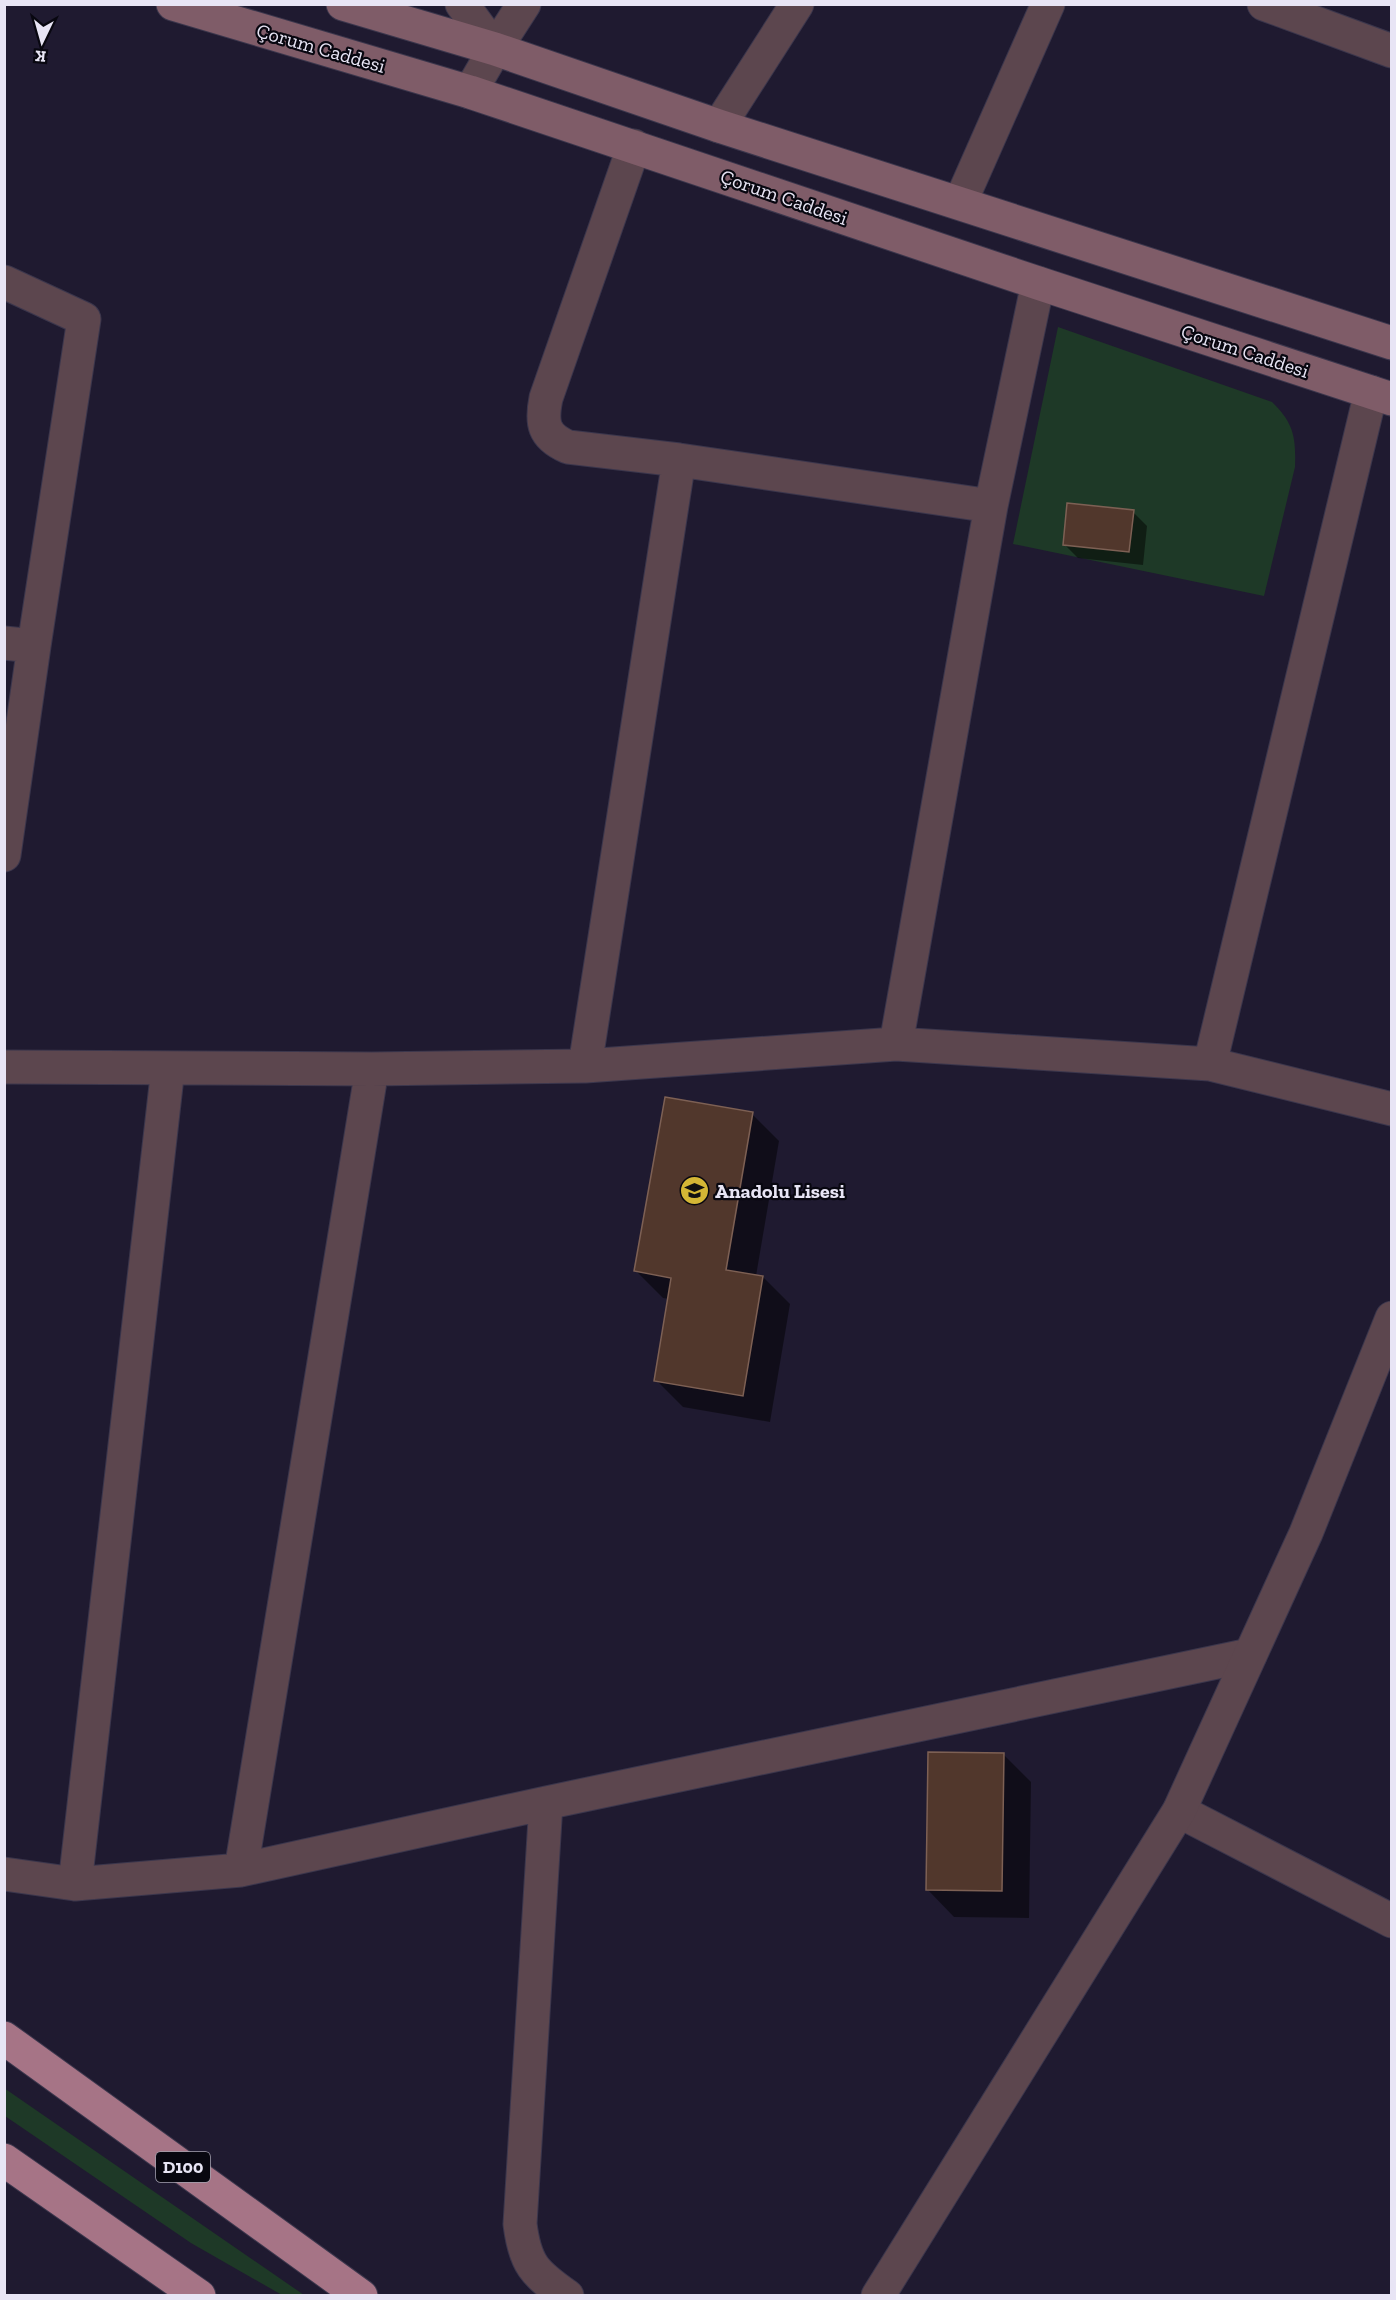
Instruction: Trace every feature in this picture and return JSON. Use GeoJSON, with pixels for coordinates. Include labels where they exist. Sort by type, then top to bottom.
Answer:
{"type":"FeatureCollection","features":[{"type":"Feature","properties":{"kind":"highway","name":"D100"},"geometry":{"type":"LineString","coordinates":[[4,2038],[361,2295]]}},
{"type":"Feature","properties":{"kind":"highway"},"geometry":{"type":"LineString","coordinates":[[4,2160],[199,2295]]}},
{"type":"Feature","properties":{"kind":"main road","name":"Çorum Caddesi"},"geometry":{"type":"LineString","coordinates":[[173,4],[470,92],[1038,283],[1381,395]]}},
{"type":"Feature","properties":{"kind":"main road"},"geometry":{"type":"LineString","coordinates":[[344,4],[495,49],[719,126],[1392,343]]}},
{"type":"Feature","properties":{"kind":"street"},"geometry":{"type":"LineString","coordinates":[[462,4],[495,49]]}},
{"type":"Feature","properties":{"kind":"street"},"geometry":{"type":"LineString","coordinates":[[470,92],[524,4]]}},
{"type":"Feature","properties":{"kind":"street"},"geometry":{"type":"LineString","coordinates":[[719,126],[797,4]]}},
{"type":"Feature","properties":{"kind":"street"},"geometry":{"type":"LineString","coordinates":[[960,203],[1048,4]]}},
{"type":"Feature","properties":{"kind":"street"},"geometry":{"type":"LineString","coordinates":[[1264,4],[1392,51]]}},
{"type":"Feature","properties":{"kind":"street"},"geometry":{"type":"LineString","coordinates":[[634,146],[546,398],[544,420],[548,435],[568,447],[680,460],[991,506]]}},
{"type":"Feature","properties":{"kind":"street"},"geometry":{"type":"LineString","coordinates":[[4,282],[84,319],[19,644],[4,855]]}},
{"type":"Feature","properties":{"kind":"street"},"geometry":{"type":"LineString","coordinates":[[896,1044],[991,506],[1038,283]]}},
{"type":"Feature","properties":{"kind":"street"},"geometry":{"type":"LineString","coordinates":[[1210,1064],[1381,395]]}},
{"type":"Feature","properties":{"kind":"street"},"geometry":{"type":"LineString","coordinates":[[585,1066],[680,460]]}},
{"type":"Feature","properties":{"kind":"street"},"geometry":{"type":"LineString","coordinates":[[4,1067],[372,1069],[585,1066],[896,1044],[1210,1064],[1392,1109]]}},
{"type":"Feature","properties":{"kind":"street"},"geometry":{"type":"LineString","coordinates":[[75,1884],[168,1068]]}},
{"type":"Feature","properties":{"kind":"street"},"geometry":{"type":"LineString","coordinates":[[241,1870],[372,1069]]}},
{"type":"Feature","properties":{"kind":"street"},"geometry":{"type":"LineString","coordinates":[[878,2295],[1179,1811],[1306,1533],[1392,1318]]}},
{"type":"Feature","properties":{"kind":"street"},"geometry":{"type":"LineString","coordinates":[[4,1875],[75,1884],[241,1870],[546,1803],[1250,1655]]}},
{"type":"Feature","properties":{"kind":"street"},"geometry":{"type":"LineString","coordinates":[[546,1803],[520,2224],[523,2245],[530,2264],[546,2281],[567,2295]]}},
{"type":"Feature","properties":{"kind":"street"},"geometry":{"type":"LineString","coordinates":[[1179,1811],[1392,1921]]}},
{"type":"Feature","properties":{"kind":"green space"},"geometry":{"type":"Polygon","coordinates":[[[1058,327],[1272,402],[1285,417],[1294,439],[1295,467],[1264,596],[1013,544],[1058,327]]]}},
{"type":"Feature","properties":{"kind":"green space"},"geometry":{"type":"Polygon","coordinates":[[[4,2088],[304,2295],[282,2295],[191,2243],[5,2116],[4,2088]]]}},
{"type":"Feature","properties":{"kind":"building"},"geometry":{"type":"Polygon","coordinates":[[[1067,503],[1134,510],[1129,552],[1063,545],[1067,503]]]}},
{"type":"Feature","properties":{"kind":"building","name":"Anadolu Lisesi"},"geometry":{"type":"Polygon","coordinates":[[[665,1097],[753,1112],[726,1270],[763,1276],[743,1396],[654,1381],[671,1278],[634,1271],[665,1097]]]}},
{"type":"Feature","properties":{"kind":"building"},"geometry":{"type":"Polygon","coordinates":[[[928,1752],[1004,1753],[1002,1891],[926,1890],[928,1752]]]}},
{"type":"Feature","properties":{"kind":"place","name":"Anadolu Lisesi"},"geometry":{"type":"Point","coordinates":[694,1191]}}]}
